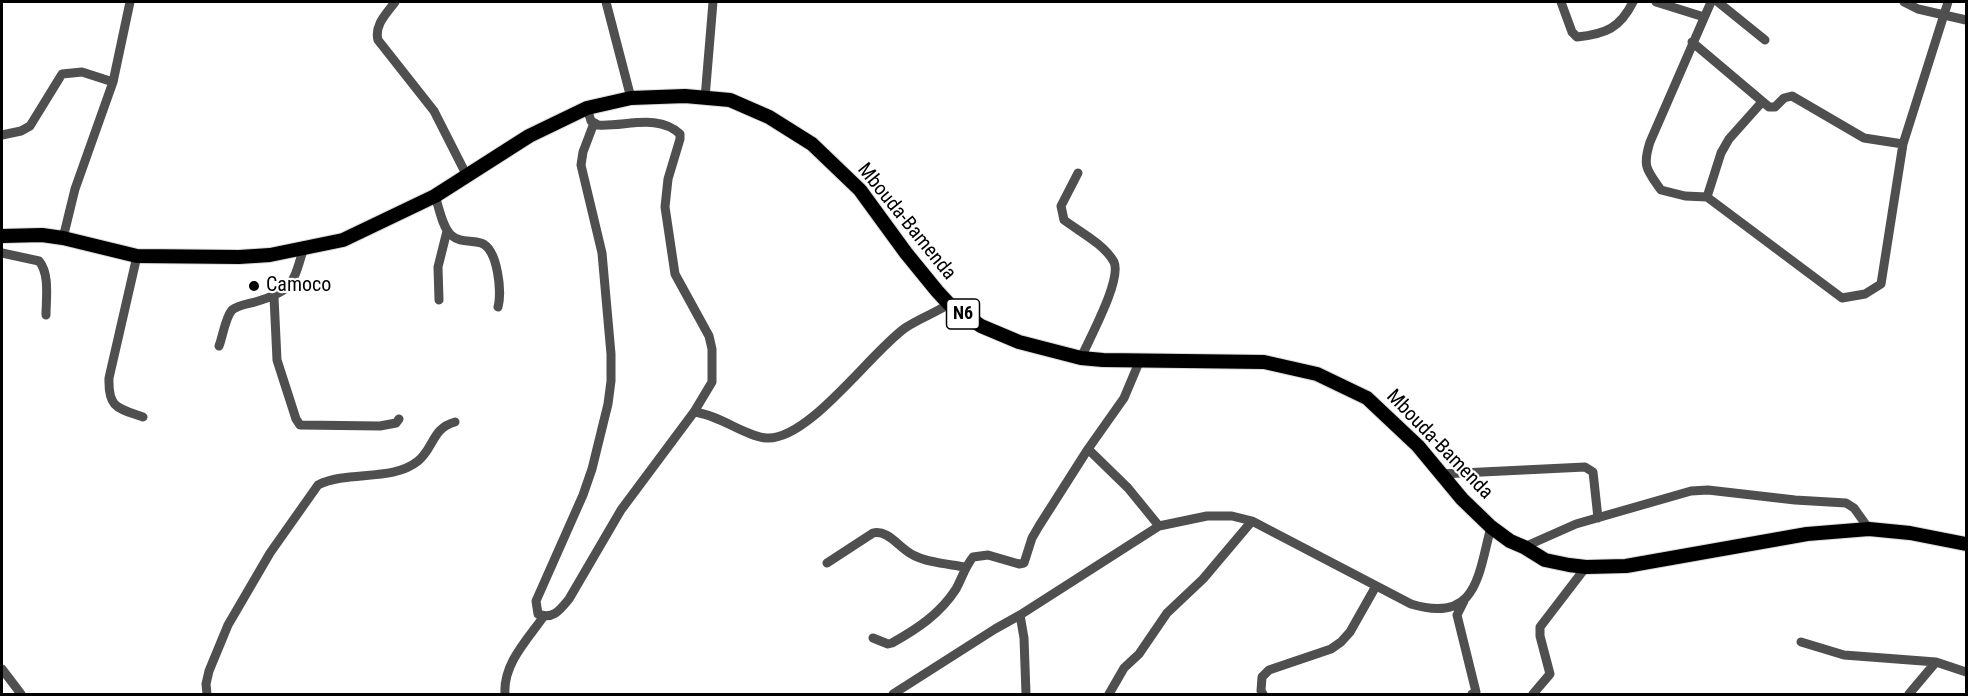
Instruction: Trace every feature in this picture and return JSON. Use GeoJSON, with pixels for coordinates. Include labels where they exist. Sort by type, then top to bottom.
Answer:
{"type":"FeatureCollection","features":[{"type":"Feature","properties":{"kind":"highway","name":"Mbouda-Bamenda"},"geometry":{"type":"LineString","coordinates":[[2,236],[30,235],[63,238],[137,256],[270,255],[343,240],[435,196],[529,136],[587,108],[631,98],[685,96],[730,100],[769,117],[812,144],[860,190],[906,254],[949,304],[981,326],[1019,342],[1081,358],[1264,362],[1317,374],[1366,398],[1418,446],[1462,499],[1491,527],[1510,541],[1545,560],[1586,567],[1626,566],[1807,534],[1869,529],[1910,533],[1966,544]]}},
{"type":"Feature","properties":{"kind":"street"},"geometry":{"type":"LineString","coordinates":[[63,238],[75,189],[113,82],[130,2]]}},
{"type":"Feature","properties":{"kind":"street"},"geometry":{"type":"LineString","coordinates":[[395,2],[378,26],[376,34],[378,40],[434,111],[467,176]]}},
{"type":"Feature","properties":{"kind":"street"},"geometry":{"type":"LineString","coordinates":[[606,2],[631,98]]}},
{"type":"Feature","properties":{"kind":"street"},"geometry":{"type":"LineString","coordinates":[[705,98],[712,2]]}},
{"type":"Feature","properties":{"kind":"street"},"geometry":{"type":"LineString","coordinates":[[1561,2],[1572,32],[1577,37],[1611,30],[1633,2]]}},
{"type":"Feature","properties":{"kind":"street"},"geometry":{"type":"LineString","coordinates":[[1656,2],[1704,17]]}},
{"type":"Feature","properties":{"kind":"street"},"geometry":{"type":"LineString","coordinates":[[1711,2],[1650,142],[1645,159],[1649,172],[1661,190],[1685,196],[1707,197],[1842,298],[1865,294],[1881,284],[1903,144],[1948,2]]}},
{"type":"Feature","properties":{"kind":"street"},"geometry":{"type":"LineString","coordinates":[[1718,2],[1765,40]]}},
{"type":"Feature","properties":{"kind":"street"},"geometry":{"type":"LineString","coordinates":[[1904,2],[1917,9],[1966,20]]}},
{"type":"Feature","properties":{"kind":"street"},"geometry":{"type":"LineString","coordinates":[[1692,42],[1772,108],[1784,98],[1792,96],[1864,138],[1903,144]]}},
{"type":"Feature","properties":{"kind":"street"},"geometry":{"type":"LineString","coordinates":[[2,135],[21,131],[30,126],[62,74],[81,72],[113,82]]}},
{"type":"Feature","properties":{"kind":"street"},"geometry":{"type":"LineString","coordinates":[[1707,197],[1721,153],[1729,139],[1762,102]]}},
{"type":"Feature","properties":{"kind":"street"},"geometry":{"type":"LineString","coordinates":[[587,108],[591,121],[594,123],[606,125],[651,122],[680,134],[681,139],[666,189],[665,207],[675,273],[710,336],[712,382],[694,412],[621,510],[569,599],[559,612],[552,616],[544,616],[538,614],[536,601],[583,495],[605,415],[610,381],[611,354],[602,253],[581,165],[583,152],[594,123]]}},
{"type":"Feature","properties":{"kind":"street"},"geometry":{"type":"LineString","coordinates":[[1078,173],[1061,206],[1064,220],[1103,249],[1114,263],[1116,271],[1113,286],[1081,358]]}},
{"type":"Feature","properties":{"kind":"street"},"geometry":{"type":"LineString","coordinates":[[435,196],[447,231],[438,267],[439,300]]}},
{"type":"Feature","properties":{"kind":"street"},"geometry":{"type":"LineString","coordinates":[[447,231],[459,240],[481,243],[491,251],[500,283],[501,296],[498,307]]}},
{"type":"Feature","properties":{"kind":"street"},"geometry":{"type":"LineString","coordinates":[[219,346],[232,310],[274,297],[289,287],[295,279],[304,247]]}},
{"type":"Feature","properties":{"kind":"street"},"geometry":{"type":"LineString","coordinates":[[2,253],[39,261],[42,264],[45,275],[46,315]]}},
{"type":"Feature","properties":{"kind":"street"},"geometry":{"type":"LineString","coordinates":[[137,256],[110,378],[109,394],[113,405],[143,417]]}},
{"type":"Feature","properties":{"kind":"street"},"geometry":{"type":"LineString","coordinates":[[274,297],[277,360],[300,425],[390,425],[399,419]]}},
{"type":"Feature","properties":{"kind":"street"},"geometry":{"type":"LineString","coordinates":[[694,412],[711,415],[762,438],[777,437],[813,418],[906,327],[936,313],[949,304]]}},
{"type":"Feature","properties":{"kind":"street"},"geometry":{"type":"LineString","coordinates":[[873,638],[888,644],[920,627],[941,608],[951,595],[965,567],[974,556],[988,555],[1019,564],[1024,563],[1032,538],[1088,449],[1124,398],[1140,360]]}},
{"type":"Feature","properties":{"kind":"street"},"geometry":{"type":"LineString","coordinates":[[207,694],[206,684],[209,670],[228,625],[270,553],[318,485],[330,479],[386,473],[403,468],[418,461],[441,428],[455,422]]}},
{"type":"Feature","properties":{"kind":"street"},"geometry":{"type":"LineString","coordinates":[[1088,449],[1128,488],[1159,526]]}},
{"type":"Feature","properties":{"kind":"street"},"geometry":{"type":"LineString","coordinates":[[1441,474],[1585,467],[1593,472],[1598,518]]}},
{"type":"Feature","properties":{"kind":"street"},"geometry":{"type":"LineString","coordinates":[[1524,547],[1576,524],[1673,495],[1708,490],[1846,503],[1854,508],[1869,529]]}},
{"type":"Feature","properties":{"kind":"street"},"geometry":{"type":"LineString","coordinates":[[893,694],[1159,526],[1207,516],[1232,516],[1252,521],[1410,604],[1426,609],[1443,610],[1464,601]]}},
{"type":"Feature","properties":{"kind":"street"},"geometry":{"type":"LineString","coordinates":[[1109,694],[1124,668],[1139,654],[1162,619],[1203,579],[1252,521]]}},
{"type":"Feature","properties":{"kind":"street"},"geometry":{"type":"LineString","coordinates":[[1476,694],[1457,615],[1475,586],[1491,527]]}},
{"type":"Feature","properties":{"kind":"street"},"geometry":{"type":"LineString","coordinates":[[827,563],[878,532],[885,534],[914,556],[965,567]]}},
{"type":"Feature","properties":{"kind":"street"},"geometry":{"type":"LineString","coordinates":[[1533,694],[1550,674],[1540,636],[1540,627],[1586,567]]}},
{"type":"Feature","properties":{"kind":"street"},"geometry":{"type":"LineString","coordinates":[[1263,694],[1262,676],[1269,670],[1331,649],[1341,642],[1350,632],[1376,586]]}},
{"type":"Feature","properties":{"kind":"street"},"geometry":{"type":"LineString","coordinates":[[1020,615],[1024,639],[1026,694]]}},
{"type":"Feature","properties":{"kind":"street"},"geometry":{"type":"LineString","coordinates":[[505,694],[506,675],[511,662],[544,616]]}},
{"type":"Feature","properties":{"kind":"street"},"geometry":{"type":"LineString","coordinates":[[1801,642],[1844,655],[1936,662],[1966,672]]}},
{"type":"Feature","properties":{"kind":"street"},"geometry":{"type":"LineString","coordinates":[[1909,694],[1936,662]]}},
{"type":"Feature","properties":{"kind":"street"},"geometry":{"type":"LineString","coordinates":[[2,669],[21,694]]}},
{"type":"Feature","properties":{"kind":"place","name":"Camoco"},"geometry":{"type":"Point","coordinates":[254,286]}}]}
